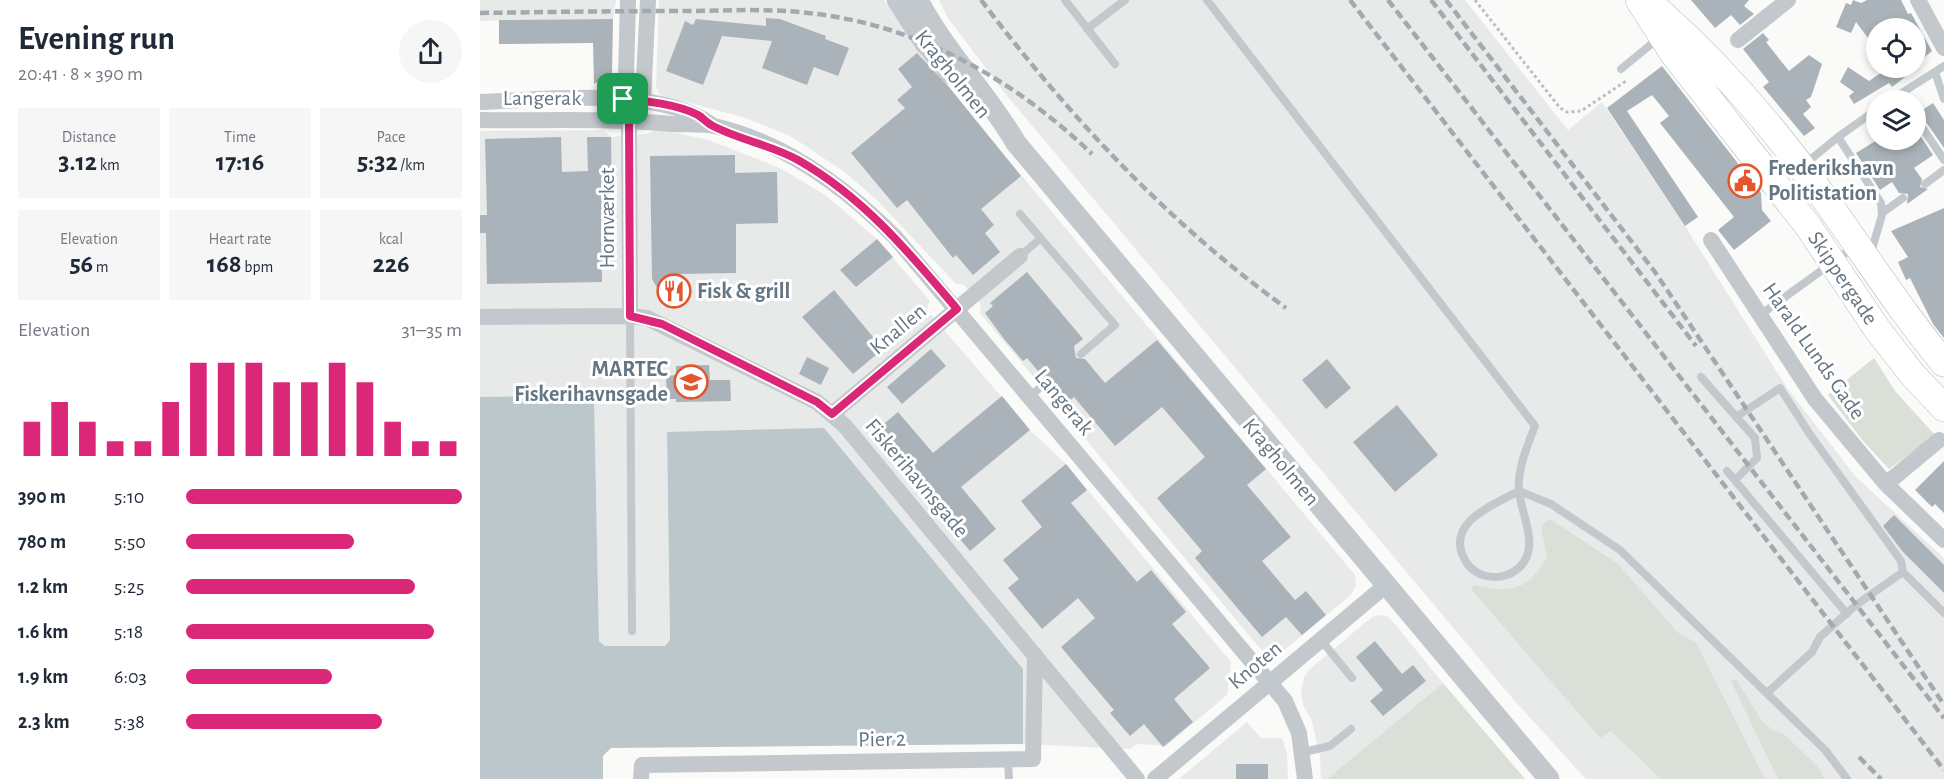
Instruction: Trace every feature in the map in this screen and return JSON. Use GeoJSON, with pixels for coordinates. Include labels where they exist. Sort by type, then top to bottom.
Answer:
{"type":"FeatureCollection","features":[{"type":"Feature","properties":{"kind":"main road","name":"Skippergade"},"geometry":{"type":"LineString","coordinates":[[1639,0],[1668,29],[1717,66],[1801,167],[1944,363]]}},
{"type":"Feature","properties":{"kind":"main road","name":"Skippergade"},"geometry":{"type":"LineString","coordinates":[[1647,0],[1891,347],[1944,408]]}},
{"type":"Feature","properties":{"kind":"street","name":"Hornværket"},"geometry":{"type":"LineString","coordinates":[[628,0],[626,77],[623,99],[629,120],[630,316]]}},
{"type":"Feature","properties":{"kind":"street"},"geometry":{"type":"LineString","coordinates":[[629,120],[642,100],[648,0]]}},
{"type":"Feature","properties":{"kind":"street","name":"Kragholmen"},"geometry":{"type":"LineString","coordinates":[[897,0],[924,42],[993,123],[1016,143],[1549,779]]}},
{"type":"Feature","properties":{"kind":"street","name":"Kragholmen"},"geometry":{"type":"LineString","coordinates":[[918,0],[950,53],[1000,115],[1016,143]]}},
{"type":"Feature","properties":{"kind":"street"},"geometry":{"type":"LineString","coordinates":[[1738,40],[1788,0]]}},
{"type":"Feature","properties":{"kind":"street"},"geometry":{"type":"LineString","coordinates":[[1918,0],[1944,48]]}},
{"type":"Feature","properties":{"kind":"street","name":"Langerak"},"geometry":{"type":"LineString","coordinates":[[480,102],[642,100],[697,114],[712,126]]}},
{"type":"Feature","properties":{"kind":"street","name":"Langerak"},"geometry":{"type":"LineString","coordinates":[[480,120],[629,120],[712,126],[758,142],[796,159],[835,183],[895,237],[1269,683],[1293,716],[1304,752],[1305,779]]}},
{"type":"Feature","properties":{"kind":"street","name":"Harald Lunds Gade"},"geometry":{"type":"LineString","coordinates":[[1711,240],[1815,399],[1886,484],[1944,540]]}},
{"type":"Feature","properties":{"kind":"street","name":"Knallen"},"geometry":{"type":"LineString","coordinates":[[832,414],[1020,256]]}},
{"type":"Feature","properties":{"kind":"street","name":"Fiskerihavnsgade"},"geometry":{"type":"LineString","coordinates":[[480,317],[630,316],[662,324],[817,402],[832,414],[1137,779]]}},
{"type":"Feature","properties":{"kind":"street"},"geometry":{"type":"LineString","coordinates":[[1886,484],[1939,440]]}},
{"type":"Feature","properties":{"kind":"street","name":"Knoten"},"geometry":{"type":"LineString","coordinates":[[1155,779],[1385,586]]}},
{"type":"Feature","properties":{"kind":"street","name":"Pier 2"},"geometry":{"type":"LineString","coordinates":[[641,779],[642,765],[1033,759],[1035,655]]}},
{"type":"Feature","properties":{"kind":"lane"},"geometry":{"type":"LineString","coordinates":[[1065,0],[1115,64]]}},
{"type":"Feature","properties":{"kind":"lane"},"geometry":{"type":"LineString","coordinates":[[1087,29],[1125,0]]}},
{"type":"Feature","properties":{"kind":"lane"},"geometry":{"type":"LineString","coordinates":[[1207,0],[1535,426],[1521,461],[1519,491],[1529,547],[1525,560],[1516,570],[1504,576],[1491,578],[1478,574],[1467,566],[1461,554],[1460,540],[1463,527],[1472,517],[1519,491]]}},
{"type":"Feature","properties":{"kind":"lane"},"geometry":{"type":"LineString","coordinates":[[1621,69],[1668,29]]}},
{"type":"Feature","properties":{"kind":"lane"},"geometry":{"type":"LineString","coordinates":[[1911,90],[1944,66]]}},
{"type":"Feature","properties":{"kind":"lane"},"geometry":{"type":"LineString","coordinates":[[1935,72],[1944,99]]}},
{"type":"Feature","properties":{"kind":"lane"},"geometry":{"type":"LineString","coordinates":[[1801,167],[1866,117]]}},
{"type":"Feature","properties":{"kind":"lane"},"geometry":{"type":"LineString","coordinates":[[1926,132],[1944,160]]}},
{"type":"Feature","properties":{"kind":"lane"},"geometry":{"type":"LineString","coordinates":[[1838,137],[1881,203],[1882,213]]}},
{"type":"Feature","properties":{"kind":"lane"},"geometry":{"type":"LineString","coordinates":[[1925,184],[1944,170]]}},
{"type":"Feature","properties":{"kind":"lane"},"geometry":{"type":"LineString","coordinates":[[1760,315],[1832,262],[1863,254],[1882,213],[1903,198]]}},
{"type":"Feature","properties":{"kind":"lane"},"geometry":{"type":"LineString","coordinates":[[1020,214],[1115,325],[1081,354]]}},
{"type":"Feature","properties":{"kind":"lane"},"geometry":{"type":"LineString","coordinates":[[1020,256],[1041,238]]}},
{"type":"Feature","properties":{"kind":"lane"},"geometry":{"type":"LineString","coordinates":[[630,316],[632,631]]}},
{"type":"Feature","properties":{"kind":"lane"},"geometry":{"type":"LineString","coordinates":[[1701,376],[1755,438],[1757,458],[1735,480]]}},
{"type":"Feature","properties":{"kind":"lane"},"geometry":{"type":"LineString","coordinates":[[1030,396],[1047,382]]}},
{"type":"Feature","properties":{"kind":"lane"},"geometry":{"type":"LineString","coordinates":[[1736,417],[1780,388],[1809,433],[1901,561],[1903,572],[1944,613]]}},
{"type":"Feature","properties":{"kind":"lane"},"geometry":{"type":"LineString","coordinates":[[1727,471],[1847,614]]}},
{"type":"Feature","properties":{"kind":"lane"},"geometry":{"type":"LineString","coordinates":[[1519,491],[1551,504],[1620,550],[1826,751],[1847,779]]}},
{"type":"Feature","properties":{"kind":"lane"},"geometry":{"type":"LineString","coordinates":[[1767,693],[1812,652],[1820,637],[1903,572]]}},
{"type":"Feature","properties":{"kind":"lane"},"geometry":{"type":"LineString","coordinates":[[1321,640],[1352,678]]}},
{"type":"Feature","properties":{"kind":"lane"},"geometry":{"type":"LineString","coordinates":[[1304,752],[1330,746],[1351,729]]}},
{"type":"Feature","properties":{"kind":"lane"},"geometry":{"type":"LineString","coordinates":[[1008,759],[1008,779]]}},
{"type":"Feature","properties":{"kind":"path"},"geometry":{"type":"LineString","coordinates":[[1475,0],[1560,108],[1567,112],[1581,111],[1606,92],[1614,91]]}},
{"type":"Feature","properties":{"kind":"shaded area"},"geometry":{"type":"Polygon","coordinates":[[[480,0],[616,0],[613,19],[480,21],[480,0]]]}},
{"type":"Feature","properties":{"kind":"shaded area"},"geometry":{"type":"Polygon","coordinates":[[[659,0],[884,0],[916,49],[1355,575],[1356,585],[1351,595],[1277,656],[1263,652],[980,313],[981,304],[963,284],[956,284],[876,199],[843,171],[792,137],[746,118],[660,95],[656,88],[659,0]]]}},
{"type":"Feature","properties":{"kind":"shaded area"},"geometry":{"type":"Polygon","coordinates":[[[939,0],[1465,0],[1568,130],[1602,102],[1685,226],[1787,388],[1856,477],[1944,558],[1944,779],[1586,779],[1513,699],[1003,91],[948,18],[939,0]]]}},
{"type":"Feature","properties":{"kind":"shaded area"},"geometry":{"type":"Polygon","coordinates":[[[657,129],[709,140],[780,168],[825,195],[877,239],[930,301],[927,310],[1030,430],[1066,464],[1231,662],[1227,695],[1166,746],[1137,744],[1130,749],[1023,744],[1023,669],[667,432],[670,640],[665,646],[605,646],[599,641],[594,395],[480,397],[480,131],[603,130],[611,137],[647,134],[657,129]]]}},
{"type":"Feature","properties":{"kind":"shaded area"},"geometry":{"type":"Polygon","coordinates":[[[1874,358],[1895,391],[1935,435],[1889,469],[1863,441],[1828,395],[1874,358]]]}},
{"type":"Feature","properties":{"kind":"shaded area"},"geometry":{"type":"Polygon","coordinates":[[[594,395],[599,641],[605,646],[665,646],[670,640],[667,432],[824,428],[1023,669],[1023,744],[611,748],[603,756],[603,779],[480,779],[480,397],[594,395]]]}},
{"type":"Feature","properties":{"kind":"shaded area"},"geometry":{"type":"Polygon","coordinates":[[[1550,519],[1618,564],[1677,632],[1696,643],[1765,779],[1661,779],[1611,731],[1600,738],[1471,589],[1474,585],[1508,589],[1532,577],[1547,558],[1541,526],[1550,519]]]}},
{"type":"Feature","properties":{"kind":"shaded area"},"geometry":{"type":"Polygon","coordinates":[[[1380,615],[1389,617],[1443,683],[1327,779],[1321,779],[1320,758],[1312,721],[1304,707],[1301,693],[1304,677],[1310,669],[1372,617],[1380,615]]]}},
{"type":"Feature","properties":{"kind":"shaded area"},"geometry":{"type":"Polygon","coordinates":[[[1736,679],[1762,721],[1774,731],[1784,734],[1817,766],[1825,779],[1778,779],[1731,681],[1736,679]]]}},
{"type":"Feature","properties":{"kind":"shaded area"},"geometry":{"type":"Polygon","coordinates":[[[1443,683],[1525,779],[1327,779],[1443,683]]]}},
{"type":"Feature","properties":{"kind":"shaded area"},"geometry":{"type":"Polygon","coordinates":[[[1247,722],[1261,738],[1282,738],[1287,753],[1288,779],[1179,779],[1247,722]]]}},
{"type":"Feature","properties":{"kind":"building"},"geometry":{"type":"Polygon","coordinates":[[[1691,0],[1749,0],[1744,6],[1754,14],[1740,25],[1731,15],[1715,28],[1691,0]]]}},
{"type":"Feature","properties":{"kind":"building"},"geometry":{"type":"Polygon","coordinates":[[[1853,0],[1861,3],[1867,0],[1901,0],[1908,14],[1911,13],[1914,18],[1866,18],[1866,36],[1856,22],[1851,33],[1836,27],[1846,3],[1851,5],[1853,0]]]}},
{"type":"Feature","properties":{"kind":"building"},"geometry":{"type":"Polygon","coordinates":[[[766,18],[780,19],[826,36],[825,39],[849,48],[838,76],[814,67],[807,85],[762,68],[772,41],[722,36],[703,85],[666,71],[685,21],[693,25],[696,19],[766,26],[766,18]]]}},
{"type":"Feature","properties":{"kind":"building"},"geometry":{"type":"Polygon","coordinates":[[[613,19],[612,73],[594,84],[593,43],[499,44],[499,20],[613,19]]]}},
{"type":"Feature","properties":{"kind":"building"},"geometry":{"type":"Polygon","coordinates":[[[1763,33],[1769,40],[1766,42],[1789,71],[1809,55],[1822,64],[1811,97],[1806,100],[1811,107],[1803,114],[1815,128],[1804,136],[1763,87],[1769,82],[1743,49],[1763,33]]]}},
{"type":"Feature","properties":{"kind":"building"},"geometry":{"type":"Polygon","coordinates":[[[1926,40],[1932,51],[1926,56],[1926,40]]]}},
{"type":"Feature","properties":{"kind":"building"},"geometry":{"type":"Polygon","coordinates":[[[917,53],[949,87],[1021,176],[981,209],[994,225],[985,233],[1000,252],[973,275],[956,255],[953,258],[907,200],[897,208],[851,153],[905,108],[897,100],[912,87],[898,69],[917,53]]]}},
{"type":"Feature","properties":{"kind":"building"},"geometry":{"type":"Polygon","coordinates":[[[1662,66],[1761,193],[1762,210],[1771,221],[1734,250],[1718,230],[1734,217],[1660,123],[1669,116],[1652,95],[1627,111],[1698,217],[1685,226],[1607,108],[1662,66]]]}},
{"type":"Feature","properties":{"kind":"building"},"geometry":{"type":"Polygon","coordinates":[[[1848,67],[1869,81],[1873,78],[1904,78],[1892,87],[1889,83],[1877,90],[1866,90],[1866,97],[1854,104],[1849,96],[1854,92],[1840,82],[1848,67]]]}},
{"type":"Feature","properties":{"kind":"building"},"geometry":{"type":"Polygon","coordinates":[[[1933,103],[1944,120],[1944,148],[1926,122],[1926,108],[1933,103]]]}},
{"type":"Feature","properties":{"kind":"building"},"geometry":{"type":"Polygon","coordinates":[[[561,137],[562,172],[588,171],[587,137],[611,137],[612,212],[601,212],[602,282],[487,284],[486,233],[480,233],[480,215],[487,215],[485,139],[561,137]]]}},
{"type":"Feature","properties":{"kind":"building"},"geometry":{"type":"Polygon","coordinates":[[[1926,144],[1933,155],[1914,168],[1922,179],[1920,187],[1928,189],[1907,204],[1908,194],[1899,193],[1892,182],[1880,190],[1856,153],[1866,147],[1866,150],[1926,150],[1926,144]]]}},
{"type":"Feature","properties":{"kind":"building"},"geometry":{"type":"Polygon","coordinates":[[[735,155],[735,173],[777,172],[778,223],[736,224],[736,273],[677,274],[678,296],[662,296],[652,279],[650,156],[735,155]]]}},
{"type":"Feature","properties":{"kind":"building"},"geometry":{"type":"Polygon","coordinates":[[[1944,208],[1944,338],[1933,324],[1910,278],[1906,280],[1898,262],[1908,257],[1891,231],[1944,208]]]}},
{"type":"Feature","properties":{"kind":"building"},"geometry":{"type":"Polygon","coordinates":[[[877,239],[893,257],[856,287],[840,270],[877,239]]]}},
{"type":"Feature","properties":{"kind":"building"},"geometry":{"type":"Polygon","coordinates":[[[1027,272],[1083,339],[1074,346],[1076,358],[1085,359],[1105,383],[1157,340],[1266,469],[1247,485],[1291,537],[1262,561],[1295,600],[1306,591],[1326,615],[1302,635],[1286,617],[1262,637],[1195,558],[1202,551],[1157,498],[1205,457],[1162,407],[1115,446],[1074,397],[1066,404],[1051,387],[1051,378],[1043,377],[1027,358],[1023,361],[1004,339],[985,313],[993,306],[990,303],[1027,272]]]}},
{"type":"Feature","properties":{"kind":"building"},"geometry":{"type":"Polygon","coordinates":[[[834,290],[883,349],[853,374],[802,317],[834,290]]]}},
{"type":"Feature","properties":{"kind":"building"},"geometry":{"type":"Polygon","coordinates":[[[931,349],[946,366],[902,404],[887,387],[931,349]]]}},
{"type":"Feature","properties":{"kind":"building"},"geometry":{"type":"Polygon","coordinates":[[[807,357],[829,368],[821,385],[799,374],[807,357]]]}},
{"type":"Feature","properties":{"kind":"building"},"geometry":{"type":"Polygon","coordinates":[[[1327,359],[1351,388],[1326,409],[1302,380],[1327,359]]]}},
{"type":"Feature","properties":{"kind":"building"},"geometry":{"type":"Polygon","coordinates":[[[709,365],[710,380],[730,380],[731,401],[676,402],[676,399],[667,399],[666,376],[676,375],[676,366],[709,365]]]}},
{"type":"Feature","properties":{"kind":"building"},"geometry":{"type":"Polygon","coordinates":[[[1002,396],[1030,430],[961,487],[996,529],[970,551],[872,434],[898,412],[933,453],[1002,396]]]}},
{"type":"Feature","properties":{"kind":"building"},"geometry":{"type":"Polygon","coordinates":[[[1397,405],[1438,455],[1395,492],[1353,442],[1397,405]]]}},
{"type":"Feature","properties":{"kind":"building"},"geometry":{"type":"Polygon","coordinates":[[[1944,461],[1944,513],[1935,504],[1932,507],[1915,490],[1944,461]]]}},
{"type":"Feature","properties":{"kind":"building"},"geometry":{"type":"Polygon","coordinates":[[[1066,464],[1087,490],[1071,503],[1137,582],[1151,570],[1186,612],[1172,624],[1210,668],[1174,699],[1193,722],[1163,747],[1144,724],[1130,736],[1110,713],[1114,710],[1061,647],[1095,618],[1078,598],[1042,629],[1008,588],[1019,579],[1003,560],[1042,527],[1021,501],[1066,464]]]}},
{"type":"Feature","properties":{"kind":"building"},"geometry":{"type":"Polygon","coordinates":[[[1894,515],[1944,565],[1944,593],[1903,552],[1883,526],[1894,515]]]}},
{"type":"Feature","properties":{"kind":"building"},"geometry":{"type":"Polygon","coordinates":[[[1375,641],[1402,674],[1413,665],[1426,681],[1383,716],[1370,701],[1383,690],[1356,657],[1375,641]]]}},
{"type":"Feature","properties":{"kind":"building"},"geometry":{"type":"Polygon","coordinates":[[[1236,764],[1268,764],[1268,779],[1236,779],[1236,764]]]}},
{"type":"Feature","properties":{"kind":"railway"},"geometry":{"type":"LineString","coordinates":[[981,0],[1049,85],[1122,165],[1201,240],[1286,308]]}},
{"type":"Feature","properties":{"kind":"railway"},"geometry":{"type":"LineString","coordinates":[[1350,0],[1944,770]]}},
{"type":"Feature","properties":{"kind":"railway"},"geometry":{"type":"LineString","coordinates":[[1388,0],[1944,718]]}},
{"type":"Feature","properties":{"kind":"railway"},"geometry":{"type":"LineString","coordinates":[[1431,0],[1696,346]]}},
{"type":"Feature","properties":{"kind":"railway"},"geometry":{"type":"LineString","coordinates":[[1446,0],[1655,272],[1944,705]]}},
{"type":"Feature","properties":{"kind":"railway"},"geometry":{"type":"LineString","coordinates":[[480,13],[760,10],[792,11],[848,19],[887,29],[925,43],[996,79],[1030,102],[1092,154]]}},
{"type":"Feature","properties":{"kind":"railway"},"geometry":{"type":"LineString","coordinates":[[1859,757],[1881,779]]}},
{"type":"Feature","properties":{"kind":"place","name":"Frederikshavn Politistation"},"geometry":{"type":"Point","coordinates":[1745,181]}},
{"type":"Feature","properties":{"kind":"place","name":"Fisk & grill"},"geometry":{"type":"Point","coordinates":[674,291]}},
{"type":"Feature","properties":{"kind":"place","name":"MARTEC Fiskerihavnsgade"},"geometry":{"type":"Point","coordinates":[691,382]}},
{"type":"Feature","properties":{"kind":"route"},"geometry":{"type":"LineString","coordinates":[[623,99],[642,100],[697,114],[712,126],[758,142],[796,159],[835,183],[865,207],[895,237],[957,309],[832,414],[817,402],[662,324],[647,318],[630,316],[629,120],[623,99]]}}]}
